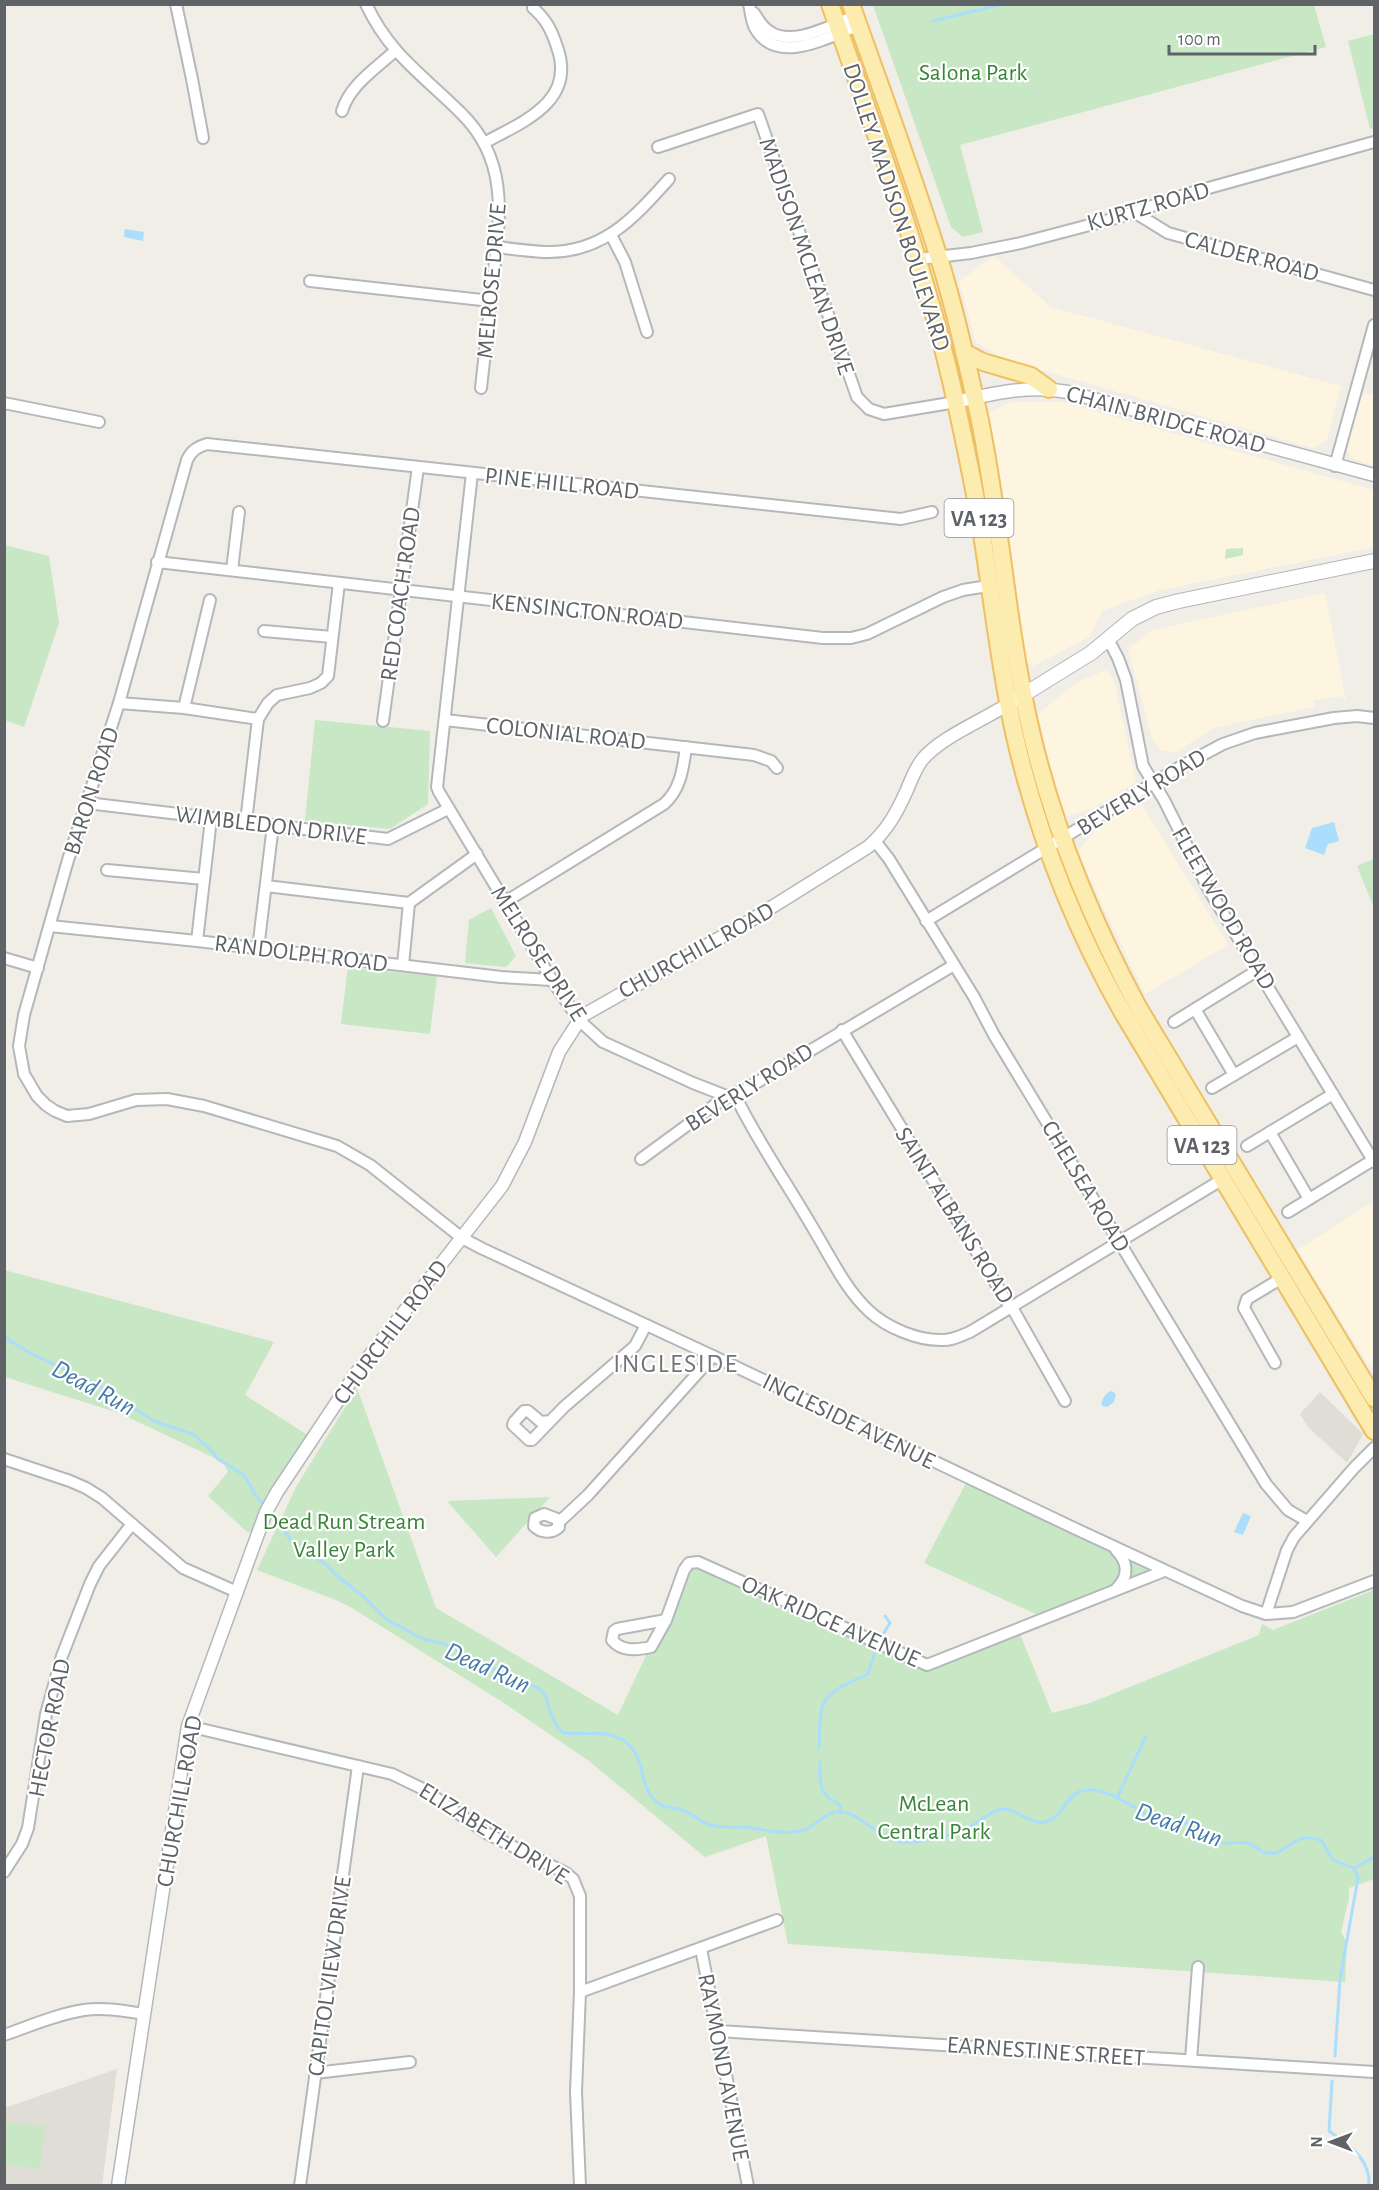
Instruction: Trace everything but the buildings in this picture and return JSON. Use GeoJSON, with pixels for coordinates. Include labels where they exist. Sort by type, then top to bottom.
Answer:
{"type":"FeatureCollection","features":[{"type":"Feature","properties":{"kind":"main road","name":"DOLLEY MADISON BOULEVARD"},"geometry":{"type":"LineString","coordinates":[[830,4],[919,259],[956,402],[979,516],[998,584],[1042,771],[1062,838],[1094,918],[1138,1006],[1374,1398]]}},
{"type":"Feature","properties":{"kind":"main road","name":"DOLLEY MADISON BOULEVARD"},"geometry":{"type":"LineString","coordinates":[[855,15],[938,257],[964,352],[986,456],[1008,704],[1027,783],[1048,848],[1074,917],[1131,1028],[1374,1431]]}},
{"type":"Feature","properties":{"kind":"main road"},"geometry":{"type":"LineString","coordinates":[[964,352],[986,364],[1031,376],[1049,389]]}},
{"type":"Feature","properties":{"kind":"main road"},"geometry":{"type":"LineString","coordinates":[[1008,704],[1085,657],[1126,623],[1143,613],[1164,605],[1374,561]]}},
{"type":"Feature","properties":{"kind":"street"},"geometry":{"type":"LineString","coordinates":[[176,4],[202,138]]}},
{"type":"Feature","properties":{"kind":"street","name":"MELROSE DRIVE"},"geometry":{"type":"LineString","coordinates":[[366,4],[378,27],[395,51],[408,66],[461,113],[484,143],[497,178],[500,195],[497,247],[481,388]]}},
{"type":"Feature","properties":{"kind":"street"},"geometry":{"type":"LineString","coordinates":[[750,6],[765,28],[774,35],[784,38],[800,37],[838,28],[855,15]]}},
{"type":"Feature","properties":{"kind":"street"},"geometry":{"type":"LineString","coordinates":[[484,143],[537,113],[552,98],[558,87],[561,70],[560,53],[546,21],[532,8]]}},
{"type":"Feature","properties":{"kind":"street"},"geometry":{"type":"LineString","coordinates":[[342,111],[356,85],[395,51]]}},
{"type":"Feature","properties":{"kind":"street","name":"MADISON MCLEAN DRIVE"},"geometry":{"type":"LineString","coordinates":[[658,147],[758,114],[857,397],[869,409],[884,414],[956,402]]}},
{"type":"Feature","properties":{"kind":"street","name":"KURTZ ROAD"},"geometry":{"type":"LineString","coordinates":[[919,259],[992,249],[1134,212],[1187,194],[1374,142]]}},
{"type":"Feature","properties":{"kind":"street"},"geometry":{"type":"LineString","coordinates":[[497,247],[544,252],[580,248],[611,235],[624,226],[669,179]]}},
{"type":"Feature","properties":{"kind":"street","name":"CALDER ROAD"},"geometry":{"type":"LineString","coordinates":[[1134,212],[1168,233],[1374,290]]}},
{"type":"Feature","properties":{"kind":"street"},"geometry":{"type":"LineString","coordinates":[[611,235],[625,262],[647,332]]}},
{"type":"Feature","properties":{"kind":"street"},"geometry":{"type":"LineString","coordinates":[[310,281],[491,301]]}},
{"type":"Feature","properties":{"kind":"street"},"geometry":{"type":"LineString","coordinates":[[1335,466],[1374,325]]}},
{"type":"Feature","properties":{"kind":"street","name":"CHAIN BRIDGE ROAD"},"geometry":{"type":"LineString","coordinates":[[956,402],[1017,389],[1049,389],[1078,394],[1374,475]]}},
{"type":"Feature","properties":{"kind":"street"},"geometry":{"type":"LineString","coordinates":[[4,403],[99,422]]}},
{"type":"Feature","properties":{"kind":"street","name":"PINE HILL ROAD"},"geometry":{"type":"LineString","coordinates":[[193,450],[207,444],[901,519],[932,512]]}},
{"type":"Feature","properties":{"kind":"street","name":"BARON ROAD"},"geometry":{"type":"LineString","coordinates":[[68,1116],[55,1111],[37,1096],[27,1080],[20,1060],[20,1031],[68,860],[119,703],[187,460],[193,450]]}},
{"type":"Feature","properties":{"kind":"street","name":"RED COACH ROAD"},"geometry":{"type":"LineString","coordinates":[[383,721],[418,467]]}},
{"type":"Feature","properties":{"kind":"street","name":"MELROSE DRIVE"},"geometry":{"type":"LineString","coordinates":[[472,473],[437,787],[552,980],[579,1020],[603,1042],[727,1096],[740,1105],[765,1151],[848,1285],[862,1304],[876,1316],[911,1334],[940,1341],[970,1332],[1010,1307]]}},
{"type":"Feature","properties":{"kind":"street"},"geometry":{"type":"LineString","coordinates":[[232,570],[239,512]]}},
{"type":"Feature","properties":{"kind":"street","name":"KENSINGTON ROAD"},"geometry":{"type":"LineString","coordinates":[[158,562],[767,632],[839,638],[867,634],[943,597],[963,590],[998,584]]}},
{"type":"Feature","properties":{"kind":"street"},"geometry":{"type":"LineString","coordinates":[[246,822],[258,719],[268,703],[277,695],[310,688],[321,683],[328,676],[339,584]]}},
{"type":"Feature","properties":{"kind":"street"},"geometry":{"type":"LineString","coordinates":[[184,708],[210,600]]}},
{"type":"Feature","properties":{"kind":"street"},"geometry":{"type":"LineString","coordinates":[[264,631],[332,637]]}},
{"type":"Feature","properties":{"kind":"street","name":"FLEETWOOD ROAD"},"geometry":{"type":"LineString","coordinates":[[1108,639],[1118,658],[1125,680],[1143,766],[1164,800],[1209,890],[1374,1161]]}},
{"type":"Feature","properties":{"kind":"street"},"geometry":{"type":"LineString","coordinates":[[119,703],[184,708],[258,719]]}},
{"type":"Feature","properties":{"kind":"street","name":"CHURCHILL ROAD"},"geometry":{"type":"LineString","coordinates":[[118,2186],[188,1726],[266,1512],[277,1492],[357,1372],[498,1191],[516,1163],[560,1052],[579,1020],[590,1010],[802,890],[875,841],[895,815],[925,756],[1008,704]]}},
{"type":"Feature","properties":{"kind":"street","name":"BEVERLY ROAD"},"geometry":{"type":"LineString","coordinates":[[926,921],[1214,749],[1247,735],[1334,718],[1357,716],[1374,718]]}},
{"type":"Feature","properties":{"kind":"street","name":"COLONIAL ROAD"},"geometry":{"type":"LineString","coordinates":[[445,720],[754,755],[771,761],[777,768]]}},
{"type":"Feature","properties":{"kind":"street"},"geometry":{"type":"LineString","coordinates":[[506,902],[664,804],[679,782],[686,747]]}},
{"type":"Feature","properties":{"kind":"street","name":"WIMBLEDON DRIVE"},"geometry":{"type":"LineString","coordinates":[[87,803],[388,839],[448,808]]}},
{"type":"Feature","properties":{"kind":"street"},"geometry":{"type":"LineString","coordinates":[[197,941],[211,819]]}},
{"type":"Feature","properties":{"kind":"street"},"geometry":{"type":"LineString","coordinates":[[258,949],[273,825]]}},
{"type":"Feature","properties":{"kind":"street","name":"CHELSEA ROAD"},"geometry":{"type":"LineString","coordinates":[[875,841],[889,859],[954,965],[1266,1484],[1288,1510],[1307,1521]]}},
{"type":"Feature","properties":{"kind":"street"},"geometry":{"type":"LineString","coordinates":[[266,886],[409,903],[477,854]]}},
{"type":"Feature","properties":{"kind":"street"},"geometry":{"type":"LineString","coordinates":[[106,870],[204,879]]}},
{"type":"Feature","properties":{"kind":"street"},"geometry":{"type":"LineString","coordinates":[[403,965],[409,903]]}},
{"type":"Feature","properties":{"kind":"street","name":"RANDOLPH ROAD"},"geometry":{"type":"LineString","coordinates":[[50,926],[501,977],[552,980]]}},
{"type":"Feature","properties":{"kind":"street"},"geometry":{"type":"LineString","coordinates":[[4,958],[38,968]]}},
{"type":"Feature","properties":{"kind":"street","name":"BEVERLY ROAD"},"geometry":{"type":"LineString","coordinates":[[640,1159],[727,1096],[744,1090],[954,965]]}},
{"type":"Feature","properties":{"kind":"street"},"geometry":{"type":"LineString","coordinates":[[1174,1022],[1258,970]]}},
{"type":"Feature","properties":{"kind":"street"},"geometry":{"type":"LineString","coordinates":[[1195,1009],[1234,1075]]}},
{"type":"Feature","properties":{"kind":"street","name":"SAINT ALBANS ROAD"},"geometry":{"type":"LineString","coordinates":[[842,1030],[1014,1311],[1065,1401]]}},
{"type":"Feature","properties":{"kind":"street"},"geometry":{"type":"LineString","coordinates":[[1212,1088],[1298,1037]]}},
{"type":"Feature","properties":{"kind":"street"},"geometry":{"type":"LineString","coordinates":[[1247,1146],[1332,1094]]}},
{"type":"Feature","properties":{"kind":"street","name":"INGLESIDE AVENUE"},"geometry":{"type":"LineString","coordinates":[[68,1116],[89,1114],[136,1100],[167,1099],[204,1106],[337,1146],[370,1165],[462,1238],[1114,1548],[1242,1606],[1266,1614],[1293,1612],[1374,1581]]}},
{"type":"Feature","properties":{"kind":"street"},"geometry":{"type":"LineString","coordinates":[[1270,1132],[1309,1199]]}},
{"type":"Feature","properties":{"kind":"street"},"geometry":{"type":"LineString","coordinates":[[1288,1212],[1374,1161]]}},
{"type":"Feature","properties":{"kind":"street"},"geometry":{"type":"LineString","coordinates":[[1010,1307],[1223,1179]]}},
{"type":"Feature","properties":{"kind":"street"},"geometry":{"type":"LineString","coordinates":[[1275,1363],[1244,1308],[1247,1299],[1282,1278]]}},
{"type":"Feature","properties":{"kind":"street"},"geometry":{"type":"LineString","coordinates":[[550,1421],[574,1398],[618,1363],[634,1346],[646,1325]]}},
{"type":"Feature","properties":{"kind":"street"},"geometry":{"type":"LineString","coordinates":[[559,1522],[588,1495],[713,1356]]}},
{"type":"Feature","properties":{"kind":"street"},"geometry":{"type":"LineString","coordinates":[[1266,1614],[1287,1550],[1307,1521],[1374,1448]]}},
{"type":"Feature","properties":{"kind":"street"},"geometry":{"type":"LineString","coordinates":[[4,1459],[86,1488],[102,1498],[183,1568],[237,1592]]}},
{"type":"Feature","properties":{"kind":"street","name":"HECTOR ROAD"},"geometry":{"type":"LineString","coordinates":[[4,1872],[18,1852],[28,1828],[46,1714],[62,1656],[99,1566],[132,1524]]}},
{"type":"Feature","properties":{"kind":"street"},"geometry":{"type":"LineString","coordinates":[[1114,1548],[1124,1559],[1126,1571],[1121,1584],[1114,1591]]}},
{"type":"Feature","properties":{"kind":"street","name":"OAK RIDGE AVENUE"},"geometry":{"type":"LineString","coordinates":[[666,1620],[684,1570],[689,1563],[698,1562],[927,1665],[1164,1571]]}},
{"type":"Feature","properties":{"kind":"street"},"geometry":{"type":"LineString","coordinates":[[666,1620],[651,1647],[630,1650],[622,1648],[612,1640],[614,1631],[617,1629],[666,1620]]}},
{"type":"Feature","properties":{"kind":"street","name":"ELIZABETH DRIVE"},"geometry":{"type":"LineString","coordinates":[[188,1726],[392,1774],[408,1780],[488,1834],[566,1873],[573,1879],[580,1896],[580,1992],[576,2092],[580,2186]]}},
{"type":"Feature","properties":{"kind":"street","name":"CAPITOL VIEW DRIVE"},"geometry":{"type":"LineString","coordinates":[[300,2186],[358,1766]]}},
{"type":"Feature","properties":{"kind":"street"},"geometry":{"type":"LineString","coordinates":[[580,1992],[777,1920]]}},
{"type":"Feature","properties":{"kind":"street","name":"RAYMOND AVENUE"},"geometry":{"type":"LineString","coordinates":[[701,1949],[748,2186]]}},
{"type":"Feature","properties":{"kind":"street"},"geometry":{"type":"LineString","coordinates":[[1191,2060],[1198,1967]]}},
{"type":"Feature","properties":{"kind":"street"},"geometry":{"type":"LineString","coordinates":[[4,2035],[69,2013],[86,2010],[103,2009],[144,2014]]}},
{"type":"Feature","properties":{"kind":"street","name":"EARNESTINE STREET"},"geometry":{"type":"LineString","coordinates":[[718,2031],[1374,2072]]}},
{"type":"Feature","properties":{"kind":"street"},"geometry":{"type":"LineString","coordinates":[[315,2073],[410,2062]]}},
{"type":"Feature","properties":{"kind":"shaded area"},"geometry":{"type":"Polygon","coordinates":[[[994,256],[1051,307],[1341,386],[1327,440],[1313,448],[1003,359],[976,342],[959,281],[994,256]]]}},
{"type":"Feature","properties":{"kind":"shaded area"},"geometry":{"type":"Polygon","coordinates":[[[1362,392],[1374,395],[1374,465],[1351,458],[1346,446],[1362,392]]]}},
{"type":"Feature","properties":{"kind":"shaded area"},"geometry":{"type":"Polygon","coordinates":[[[1011,402],[1062,402],[1374,490],[1374,547],[1160,590],[1102,611],[1089,637],[1033,666],[1025,662],[987,414],[1011,402]]]}},
{"type":"Feature","properties":{"kind":"shaded area"},"geometry":{"type":"Polygon","coordinates":[[[1325,593],[1346,701],[1341,696],[1313,701],[1314,707],[1214,728],[1176,752],[1162,751],[1153,741],[1128,649],[1152,630],[1325,593]]]}},
{"type":"Feature","properties":{"kind":"shaded area"},"geometry":{"type":"Polygon","coordinates":[[[1106,670],[1114,680],[1136,782],[1092,809],[1066,817],[1058,803],[1038,714],[1077,682],[1106,670]]]}},
{"type":"Feature","properties":{"kind":"shaded area"},"geometry":{"type":"Polygon","coordinates":[[[1142,805],[1228,945],[1145,994],[1077,852],[1101,824],[1142,805]]]}},
{"type":"Feature","properties":{"kind":"shaded area"},"geometry":{"type":"Polygon","coordinates":[[[1374,1201],[1374,1368],[1367,1363],[1297,1250],[1374,1201]]]}},
{"type":"Feature","properties":{"kind":"shaded area"},"geometry":{"type":"Polygon","coordinates":[[[1320,1392],[1363,1434],[1347,1463],[1308,1427],[1300,1414],[1320,1392]]]}},
{"type":"Feature","properties":{"kind":"shaded area"},"geometry":{"type":"Polygon","coordinates":[[[117,2069],[102,2185],[5,2185],[4,2108],[117,2069]]]}},
{"type":"Feature","properties":{"kind":"green space","name":"Salona Park"},"geometry":{"type":"Polygon","coordinates":[[[873,5],[1314,5],[1326,47],[960,145],[983,232],[963,237],[951,227],[873,5]]]}},
{"type":"Feature","properties":{"kind":"green space"},"geometry":{"type":"Polygon","coordinates":[[[1374,34],[1374,128],[1370,129],[1348,41],[1374,34]]]}},
{"type":"Feature","properties":{"kind":"green space"},"geometry":{"type":"Polygon","coordinates":[[[4,545],[49,556],[59,623],[24,727],[5,720],[4,545]]]}},
{"type":"Feature","properties":{"kind":"green space"},"geometry":{"type":"Polygon","coordinates":[[[1243,548],[1243,555],[1225,559],[1226,549],[1243,548]]]}},
{"type":"Feature","properties":{"kind":"green space"},"geometry":{"type":"Polygon","coordinates":[[[315,720],[430,731],[428,804],[390,829],[305,821],[315,720]]]}},
{"type":"Feature","properties":{"kind":"green space"},"geometry":{"type":"Polygon","coordinates":[[[1374,859],[1374,908],[1357,866],[1374,859]]]}},
{"type":"Feature","properties":{"kind":"green space"},"geometry":{"type":"Polygon","coordinates":[[[491,908],[516,956],[506,967],[465,963],[469,920],[491,908]]]}},
{"type":"Feature","properties":{"kind":"green space"},"geometry":{"type":"Polygon","coordinates":[[[348,967],[437,976],[430,1034],[341,1024],[348,967]]]}},
{"type":"Feature","properties":{"kind":"green space","name":"Dead Run Stream Valley Park"},"geometry":{"type":"Polygon","coordinates":[[[4,1270],[274,1342],[245,1395],[309,1436],[252,1533],[246,1531],[208,1496],[228,1472],[223,1462],[119,1413],[5,1377],[4,1270]]]}},
{"type":"Feature","properties":{"kind":"green space","name":"McLean Central Park"},"geometry":{"type":"Polygon","coordinates":[[[357,1388],[436,1608],[618,1715],[689,1564],[922,1668],[1020,1634],[1052,1713],[1090,1703],[1259,1635],[1262,1624],[1273,1630],[1374,1590],[1374,1879],[1349,1888],[1341,1932],[1347,1943],[1345,1982],[788,1944],[766,1836],[705,1857],[589,1761],[501,1701],[352,1608],[257,1570],[296,1487],[357,1388]]]}},
{"type":"Feature","properties":{"kind":"green space"},"geometry":{"type":"Polygon","coordinates":[[[966,1483],[1157,1574],[1040,1616],[924,1563],[966,1483]]]}},
{"type":"Feature","properties":{"kind":"green space"},"geometry":{"type":"Polygon","coordinates":[[[550,1497],[496,1557],[447,1501],[550,1497]]]}},
{"type":"Feature","properties":{"kind":"green space"},"geometry":{"type":"Polygon","coordinates":[[[7,2122],[45,2126],[40,2169],[5,2164],[7,2122]]]}},
{"type":"Feature","properties":{"kind":"water"},"geometry":{"type":"Polygon","coordinates":[[[125,229],[144,232],[143,241],[124,237],[125,229]]]}},
{"type":"Feature","properties":{"kind":"water"},"geometry":{"type":"Polygon","coordinates":[[[1334,822],[1339,841],[1328,844],[1324,855],[1305,848],[1312,828],[1334,822]]]}},
{"type":"Feature","properties":{"kind":"water"},"geometry":{"type":"Polygon","coordinates":[[[1112,1391],[1116,1394],[1114,1402],[1107,1407],[1102,1406],[1104,1397],[1112,1391]]]}},
{"type":"Feature","properties":{"kind":"water"},"geometry":{"type":"Polygon","coordinates":[[[1243,1513],[1251,1516],[1243,1535],[1234,1532],[1243,1513]]]}},
{"type":"Feature","properties":{"kind":"waterway"},"geometry":{"type":"LineString","coordinates":[[933,21],[1003,4]]}},
{"type":"Feature","properties":{"kind":"waterway","name":"Dead Run"},"geometry":{"type":"LineString","coordinates":[[4,1337],[30,1353],[92,1382],[156,1422],[193,1434],[218,1459],[244,1475],[263,1504]]}},
{"type":"Feature","properties":{"kind":"waterway","name":"Dead Run"},"geometry":{"type":"LineString","coordinates":[[278,1520],[291,1541],[327,1565],[386,1619],[423,1639],[456,1649],[477,1666],[498,1670],[540,1689],[546,1696],[557,1727],[564,1733],[600,1733],[621,1739],[635,1753],[649,1794],[655,1801],[684,1811],[711,1825],[794,1832],[807,1829],[825,1816],[842,1812],[857,1817],[892,1840],[916,1842],[967,1829],[986,1816],[1004,1809],[1034,1821],[1046,1822],[1053,1819],[1076,1793],[1092,1790],[1116,1797],[1159,1820],[1198,1825],[1220,1842],[1247,1843],[1267,1853],[1281,1851],[1299,1839],[1321,1840],[1333,1860],[1355,1870],[1358,1878],[1340,1979],[1335,2056]]}},
{"type":"Feature","properties":{"kind":"waterway"},"geometry":{"type":"LineString","coordinates":[[882,1636],[890,1623],[885,1616]]}},
{"type":"Feature","properties":{"kind":"waterway"},"geometry":{"type":"LineString","coordinates":[[819,1748],[820,1718],[826,1700],[840,1688],[868,1674],[874,1655]]}},
{"type":"Feature","properties":{"kind":"waterway"},"geometry":{"type":"LineString","coordinates":[[1117,1798],[1146,1736]]}},
{"type":"Feature","properties":{"kind":"waterway"},"geometry":{"type":"LineString","coordinates":[[820,1762],[820,1781],[823,1790],[829,1798],[841,1806],[840,1812]]}},
{"type":"Feature","properties":{"kind":"waterway"},"geometry":{"type":"LineString","coordinates":[[1354,1868],[1374,1857]]}},
{"type":"Feature","properties":{"kind":"waterway","name":"Dead Run"},"geometry":{"type":"LineString","coordinates":[[1332,2081],[1329,2131],[1357,2153],[1369,2176],[1369,2186]]}},
{"type":"Feature","properties":{"kind":"district","name":"INGLESIDE"},"geometry":{"type":"Point","coordinates":[676,1363]}}]}
